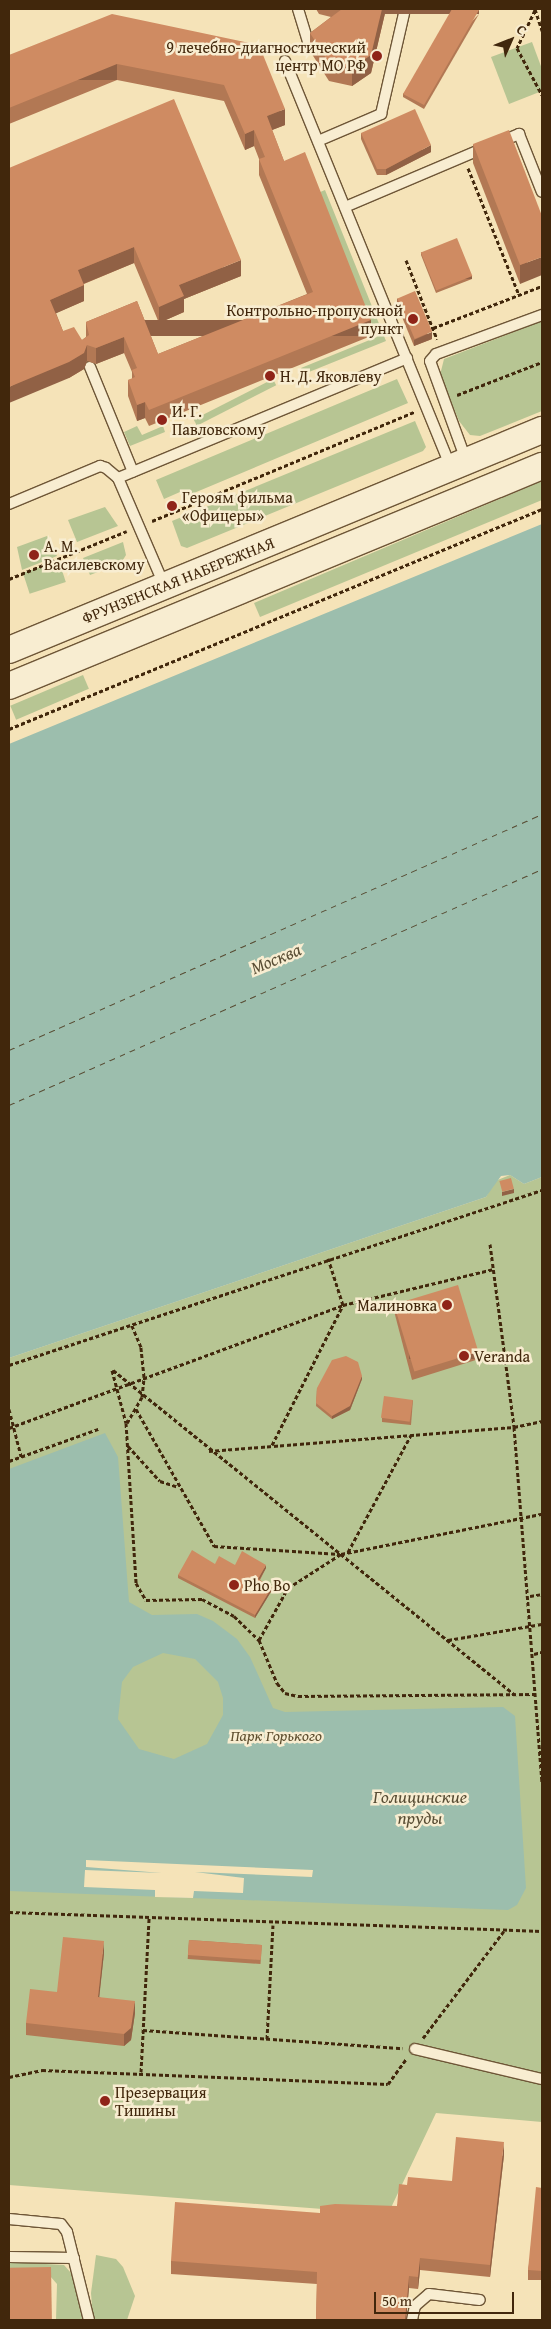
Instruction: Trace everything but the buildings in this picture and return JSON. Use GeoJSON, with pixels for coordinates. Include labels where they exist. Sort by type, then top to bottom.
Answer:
{"type":"FeatureCollection","features":[{"type":"Feature","properties":{"kind":"main road","name":"ФРУНЗЕНСКАЯ НАБЕРЕЖНАЯ"},"geometry":{"type":"LineString","coordinates":[[9,650],[542,430]]}},
{"type":"Feature","properties":{"kind":"main road","name":"ФРУНЗЕНСКАЯ НАБЕРЕЖНАЯ"},"geometry":{"type":"LineString","coordinates":[[9,686],[542,466]]}},
{"type":"Feature","properties":{"kind":"lane"},"geometry":{"type":"LineString","coordinates":[[298,9],[309,44]]}},
{"type":"Feature","properties":{"kind":"lane"},"geometry":{"type":"LineString","coordinates":[[318,141],[381,114],[405,9]]}},
{"type":"Feature","properties":{"kind":"lane"},"geometry":{"type":"LineString","coordinates":[[285,61],[427,406],[459,464]]}},
{"type":"Feature","properties":{"kind":"lane"},"geometry":{"type":"LineString","coordinates":[[345,207],[519,134],[542,192]]}},
{"type":"Feature","properties":{"kind":"lane"},"geometry":{"type":"LineString","coordinates":[[459,464],[442,400],[430,369],[432,357],[542,315]]}},
{"type":"Feature","properties":{"kind":"lane"},"geometry":{"type":"LineString","coordinates":[[118,478],[407,358]]}},
{"type":"Feature","properties":{"kind":"lane"},"geometry":{"type":"LineString","coordinates":[[90,367],[133,472]]}},
{"type":"Feature","properties":{"kind":"lane"},"geometry":{"type":"LineString","coordinates":[[9,504],[100,466],[118,478],[164,586]]}},
{"type":"Feature","properties":{"kind":"lane"},"geometry":{"type":"LineString","coordinates":[[415,2049],[542,2079]]}},
{"type":"Feature","properties":{"kind":"lane"},"geometry":{"type":"LineString","coordinates":[[9,2219],[61,2224],[74,2258],[89,2320]]}},
{"type":"Feature","properties":{"kind":"lane"},"geometry":{"type":"LineString","coordinates":[[9,2257],[74,2258]]}},
{"type":"Feature","properties":{"kind":"lane"},"geometry":{"type":"LineString","coordinates":[[412,2320],[415,2306],[429,2294],[480,2300]]}},
{"type":"Feature","properties":{"kind":"path"},"geometry":{"type":"LineString","coordinates":[[535,9],[542,31]]}},
{"type":"Feature","properties":{"kind":"path"},"geometry":{"type":"LineString","coordinates":[[535,9],[517,48],[542,95]]}},
{"type":"Feature","properties":{"kind":"path"},"geometry":{"type":"LineString","coordinates":[[464,156],[518,295]]}},
{"type":"Feature","properties":{"kind":"path"},"geometry":{"type":"LineString","coordinates":[[406,260],[439,343]]}},
{"type":"Feature","properties":{"kind":"path"},"geometry":{"type":"LineString","coordinates":[[433,328],[542,286]]}},
{"type":"Feature","properties":{"kind":"path"},"geometry":{"type":"LineString","coordinates":[[442,400],[542,362]]}},
{"type":"Feature","properties":{"kind":"path"},"geometry":{"type":"LineString","coordinates":[[9,579],[427,406]]}},
{"type":"Feature","properties":{"kind":"path"},"geometry":{"type":"LineString","coordinates":[[9,729],[542,509]]}},
{"type":"Feature","properties":{"kind":"path"},"geometry":{"type":"LineString","coordinates":[[9,1365],[328,1258],[542,1190]]}},
{"type":"Feature","properties":{"kind":"path"},"geometry":{"type":"LineString","coordinates":[[490,1244],[514,1427],[523,1518],[541,1744],[542,1782]]}},
{"type":"Feature","properties":{"kind":"path"},"geometry":{"type":"LineString","coordinates":[[272,1445],[343,1305],[328,1258]]}},
{"type":"Feature","properties":{"kind":"path"},"geometry":{"type":"LineString","coordinates":[[11,1427],[343,1305],[494,1269]]}},
{"type":"Feature","properties":{"kind":"path"},"geometry":{"type":"LineString","coordinates":[[126,1423],[142,1398],[144,1377],[141,1347],[131,1324]]}},
{"type":"Feature","properties":{"kind":"path"},"geometry":{"type":"LineString","coordinates":[[514,1694],[341,1554],[142,1398],[112,1370],[126,1423],[136,1583],[146,1600],[202,1599],[234,1616],[259,1640],[277,1683],[285,1693],[298,1696],[536,1694]]}},
{"type":"Feature","properties":{"kind":"path"},"geometry":{"type":"LineString","coordinates":[[9,1409],[11,1427],[21,1456]]}},
{"type":"Feature","properties":{"kind":"path"},"geometry":{"type":"LineString","coordinates":[[136,1409],[214,1546],[341,1554]]}},
{"type":"Feature","properties":{"kind":"path"},"geometry":{"type":"LineString","coordinates":[[208,1451],[514,1427],[542,1421]]}},
{"type":"Feature","properties":{"kind":"path"},"geometry":{"type":"LineString","coordinates":[[9,1461],[98,1429]]}},
{"type":"Feature","properties":{"kind":"path"},"geometry":{"type":"LineString","coordinates":[[348,1552],[411,1435]]}},
{"type":"Feature","properties":{"kind":"path"},"geometry":{"type":"LineString","coordinates":[[128,1446],[160,1481],[179,1487]]}},
{"type":"Feature","properties":{"kind":"path"},"geometry":{"type":"LineString","coordinates":[[259,1640],[288,1588],[341,1554],[542,1514]]}},
{"type":"Feature","properties":{"kind":"path"},"geometry":{"type":"LineString","coordinates":[[530,1596],[542,1594]]}},
{"type":"Feature","properties":{"kind":"path"},"geometry":{"type":"LineString","coordinates":[[447,1640],[542,1624]]}},
{"type":"Feature","properties":{"kind":"path"},"geometry":{"type":"LineString","coordinates":[[534,1654],[542,1652]]}},
{"type":"Feature","properties":{"kind":"path"},"geometry":{"type":"LineString","coordinates":[[9,1912],[273,1925],[542,1931]]}},
{"type":"Feature","properties":{"kind":"path"},"geometry":{"type":"LineString","coordinates":[[141,2072],[149,1918]]}},
{"type":"Feature","properties":{"kind":"path"},"geometry":{"type":"LineString","coordinates":[[267,2038],[273,1925]]}},
{"type":"Feature","properties":{"kind":"path"},"geometry":{"type":"LineString","coordinates":[[9,2077],[42,2070],[141,2072],[388,2084],[504,1931]]}},
{"type":"Feature","properties":{"kind":"path"},"geometry":{"type":"LineString","coordinates":[[143,2030],[415,2049]]}},
{"type":"Feature","properties":{"kind":"green space"},"geometry":{"type":"Polygon","coordinates":[[[532,42],[542,69],[542,91],[509,104],[491,57],[532,42]]]}},
{"type":"Feature","properties":{"kind":"green space"},"geometry":{"type":"Polygon","coordinates":[[[325,190],[386,341],[304,374],[301,368],[377,337],[318,193],[325,190]]]}},
{"type":"Feature","properties":{"kind":"green space"},"geometry":{"type":"Polygon","coordinates":[[[542,321],[542,411],[480,436],[470,435],[459,421],[440,375],[444,359],[542,321]]]}},
{"type":"Feature","properties":{"kind":"green space"},"geometry":{"type":"Polygon","coordinates":[[[273,379],[276,385],[197,426],[194,419],[273,379]]]}},
{"type":"Feature","properties":{"kind":"green space"},"geometry":{"type":"Polygon","coordinates":[[[397,379],[408,403],[182,498],[180,492],[164,499],[156,480],[397,379]]]}},
{"type":"Feature","properties":{"kind":"green space"},"geometry":{"type":"Polygon","coordinates":[[[415,421],[426,447],[423,451],[187,548],[181,546],[172,521],[415,421]]]}},
{"type":"Feature","properties":{"kind":"green space"},"geometry":{"type":"Polygon","coordinates":[[[137,426],[142,435],[163,426],[165,432],[130,446],[124,432],[137,426]]]}},
{"type":"Feature","properties":{"kind":"green space"},"geometry":{"type":"Polygon","coordinates":[[[542,481],[542,500],[260,617],[254,603],[542,481]]]}},
{"type":"Feature","properties":{"kind":"green space"},"geometry":{"type":"Polygon","coordinates":[[[105,507],[118,526],[77,542],[68,520],[105,507]]]}},
{"type":"Feature","properties":{"kind":"green space"},"geometry":{"type":"Polygon","coordinates":[[[47,536],[57,556],[22,570],[17,547],[47,536]]]}},
{"type":"Feature","properties":{"kind":"green space"},"geometry":{"type":"Polygon","coordinates":[[[123,542],[126,555],[121,563],[90,575],[83,558],[123,542]]]}},
{"type":"Feature","properties":{"kind":"green space"},"geometry":{"type":"Polygon","coordinates":[[[59,561],[66,582],[30,594],[23,573],[59,561]]]}},
{"type":"Feature","properties":{"kind":"green space"},"geometry":{"type":"Polygon","coordinates":[[[83,675],[89,689],[16,720],[10,706],[83,675]]]}},
{"type":"Feature","properties":{"kind":"green space","name":"Парк Горького"},"geometry":{"type":"Polygon","coordinates":[[[510,1175],[524,1184],[542,1177],[542,2122],[436,2113],[388,2214],[9,2185],[9,1358],[486,1197],[495,1181],[510,1175]]]}},
{"type":"Feature","properties":{"kind":"green space"},"geometry":{"type":"Polygon","coordinates":[[[96,2255],[116,2259],[123,2267],[135,2296],[127,2320],[93,2320],[91,2293],[96,2255]]]}},
{"type":"Feature","properties":{"kind":"green space"},"geometry":{"type":"Polygon","coordinates":[[[9,2262],[64,2265],[78,2281],[86,2320],[56,2320],[57,2284],[50,2276],[9,2276],[9,2262]]]}},
{"type":"Feature","properties":{"kind":"water","name":"Москва"},"geometry":{"type":"Polygon","coordinates":[[[542,524],[542,1177],[524,1184],[510,1175],[501,1176],[486,1197],[9,1358],[9,744],[542,524]]]}},
{"type":"Feature","properties":{"kind":"water","name":"Голицинские пруды"},"geometry":{"type":"Polygon","coordinates":[[[105,1433],[118,1457],[129,1602],[152,1615],[197,1614],[213,1621],[237,1639],[250,1657],[273,1708],[285,1712],[503,1707],[515,1716],[526,1888],[517,1905],[508,1910],[9,1891],[9,1469],[105,1433]],[[163,1653],[133,1667],[122,1682],[118,1719],[139,1749],[174,1759],[207,1744],[223,1715],[223,1698],[218,1682],[195,1659],[163,1653]]]}},
{"type":"Feature","properties":{"kind":"pier"},"geometry":{"type":"Polygon","coordinates":[[[86,1860],[313,1870],[312,1877],[195,1872],[244,1878],[243,1893],[194,1891],[193,1898],[155,1897],[155,1890],[84,1887],[85,1870],[162,1873],[86,1867],[86,1860]]]}},
{"type":"Feature","properties":{"kind":"ferry route"},"geometry":{"type":"LineString","coordinates":[[9,1050],[542,814]]}},
{"type":"Feature","properties":{"kind":"ferry route"},"geometry":{"type":"LineString","coordinates":[[9,1105],[542,869]]}},
{"type":"Feature","properties":{"kind":"place","name":"9 лечебно-диагностический центр МО РФ"},"geometry":{"type":"Point","coordinates":[377,56]}},
{"type":"Feature","properties":{"kind":"place","name":"Контрольно-пропускной пункт"},"geometry":{"type":"Point","coordinates":[413,319]}},
{"type":"Feature","properties":{"kind":"place","name":"Н. Д. Яковлеву"},"geometry":{"type":"Point","coordinates":[270,376]}},
{"type":"Feature","properties":{"kind":"place","name":"И. Г. Павловскому"},"geometry":{"type":"Point","coordinates":[162,420]}},
{"type":"Feature","properties":{"kind":"place","name":"Героям фильма «Офицеры»"},"geometry":{"type":"Point","coordinates":[172,506]}},
{"type":"Feature","properties":{"kind":"place","name":"А. М. Василевскому"},"geometry":{"type":"Point","coordinates":[34,555]}},
{"type":"Feature","properties":{"kind":"place","name":"Малиновка"},"geometry":{"type":"Point","coordinates":[447,1305]}},
{"type":"Feature","properties":{"kind":"place","name":"Veranda"},"geometry":{"type":"Point","coordinates":[464,1356]}},
{"type":"Feature","properties":{"kind":"place","name":"Pho Bo"},"geometry":{"type":"Point","coordinates":[234,1585]}},
{"type":"Feature","properties":{"kind":"place","name":"Презервация Тишины"},"geometry":{"type":"Point","coordinates":[105,2101]}}]}
